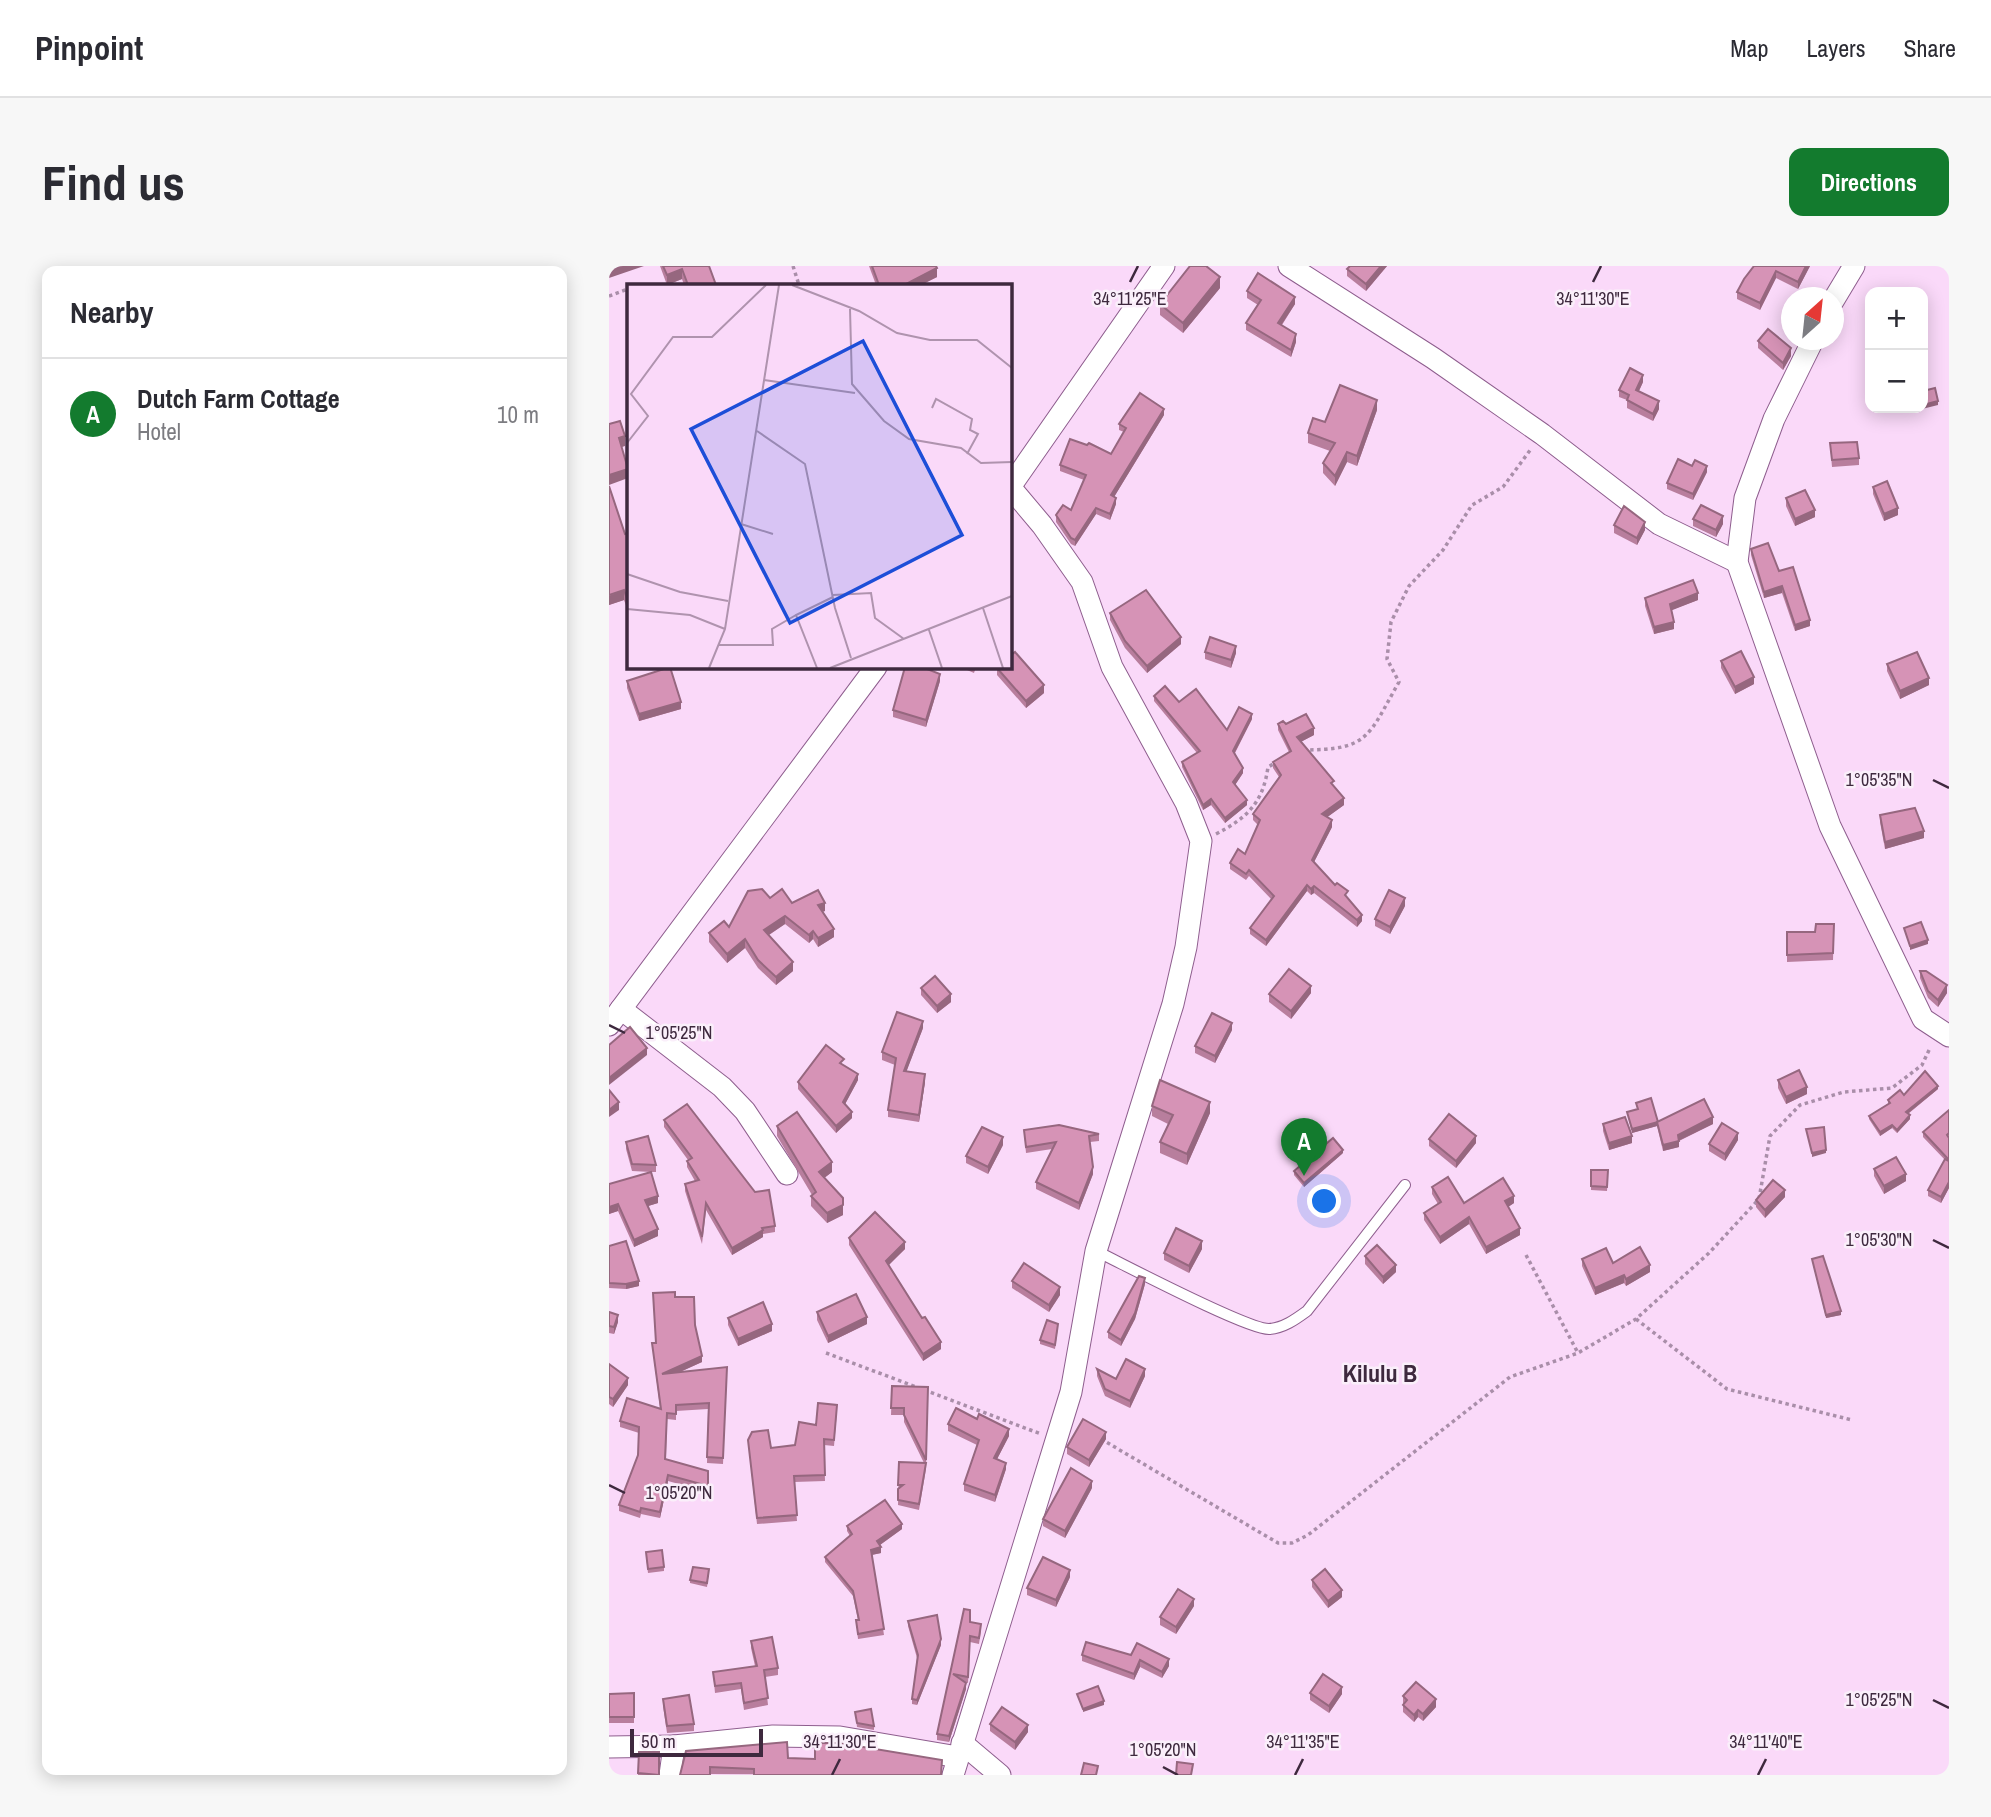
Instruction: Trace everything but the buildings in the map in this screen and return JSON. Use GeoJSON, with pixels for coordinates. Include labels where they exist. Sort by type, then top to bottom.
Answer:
{"type":"FeatureCollection","features":[{"type":"Feature","properties":{"kind":"street"},"geometry":{"type":"LineString","coordinates":[[1011,486],[1164,266]]}},
{"type":"Feature","properties":{"kind":"street"},"geometry":{"type":"LineString","coordinates":[[1289,266],[1433,358],[1542,434],[1659,524],[1737,562]]}},
{"type":"Feature","properties":{"kind":"street"},"geometry":{"type":"LineString","coordinates":[[1841,287],[1854,266]]}},
{"type":"Feature","properties":{"kind":"street"},"geometry":{"type":"LineString","coordinates":[[1808,350],[1774,419],[1745,498],[1737,562],[1829,826],[1923,1019],[1944,1033]]}},
{"type":"Feature","properties":{"kind":"street"},"geometry":{"type":"LineString","coordinates":[[958,1758],[1071,1392],[1096,1251],[1173,1004],[1186,947],[1201,841],[1185,803],[1112,667],[1081,582],[1042,525],[1011,488]]}},
{"type":"Feature","properties":{"kind":"street"},"geometry":{"type":"LineString","coordinates":[[787,1174],[745,1111],[722,1087],[615,1017],[875,668]]}},
{"type":"Feature","properties":{"kind":"street"},"geometry":{"type":"LineString","coordinates":[[609,1747],[674,1746],[773,1736],[840,1737],[958,1758],[1000,1775]]}},
{"type":"Feature","properties":{"kind":"street"},"geometry":{"type":"LineString","coordinates":[[670,1775],[674,1746]]}},
{"type":"Feature","properties":{"kind":"lane"},"geometry":{"type":"LineString","coordinates":[[1096,1251],[1240,1319],[1267,1329],[1290,1323],[1307,1311],[1405,1185]]}},
{"type":"Feature","properties":{"kind":"path"},"geometry":{"type":"LineString","coordinates":[[793,266],[799,284]]}},
{"type":"Feature","properties":{"kind":"path"},"geometry":{"type":"LineString","coordinates":[[609,296],[627,289]]}},
{"type":"Feature","properties":{"kind":"path"},"geometry":{"type":"LineString","coordinates":[[1301,750],[1336,750],[1367,737],[1399,682],[1387,659],[1391,622],[1409,586],[1443,550],[1472,505],[1503,487],[1542,434]]}},
{"type":"Feature","properties":{"kind":"path"},"geometry":{"type":"LineString","coordinates":[[1201,841],[1244,819],[1265,788],[1268,767],[1279,761]]}},
{"type":"Feature","properties":{"kind":"path"},"geometry":{"type":"LineString","coordinates":[[1099,1438],[1278,1543],[1292,1543],[1308,1535],[1510,1377],[1578,1353],[1636,1319],[1709,1253],[1759,1199],[1770,1136],[1800,1105],[1844,1092],[1892,1087],[1922,1065],[1944,1033]]}},
{"type":"Feature","properties":{"kind":"path"},"geometry":{"type":"LineString","coordinates":[[1526,1255],[1578,1353]]}},
{"type":"Feature","properties":{"kind":"path"},"geometry":{"type":"LineString","coordinates":[[1636,1319],[1727,1389],[1852,1420]]}},
{"type":"Feature","properties":{"kind":"path"},"geometry":{"type":"LineString","coordinates":[[826,1353],[1056,1440]]}},
{"type":"Feature","properties":{"kind":"place","name":"Dutch Farm Cottage"},"geometry":{"type":"Point","coordinates":[1304,1176]}},
{"type":"Feature","properties":{"kind":"district","name":"Kilulu B"},"geometry":{"type":"Point","coordinates":[1380,1374]}}]}
